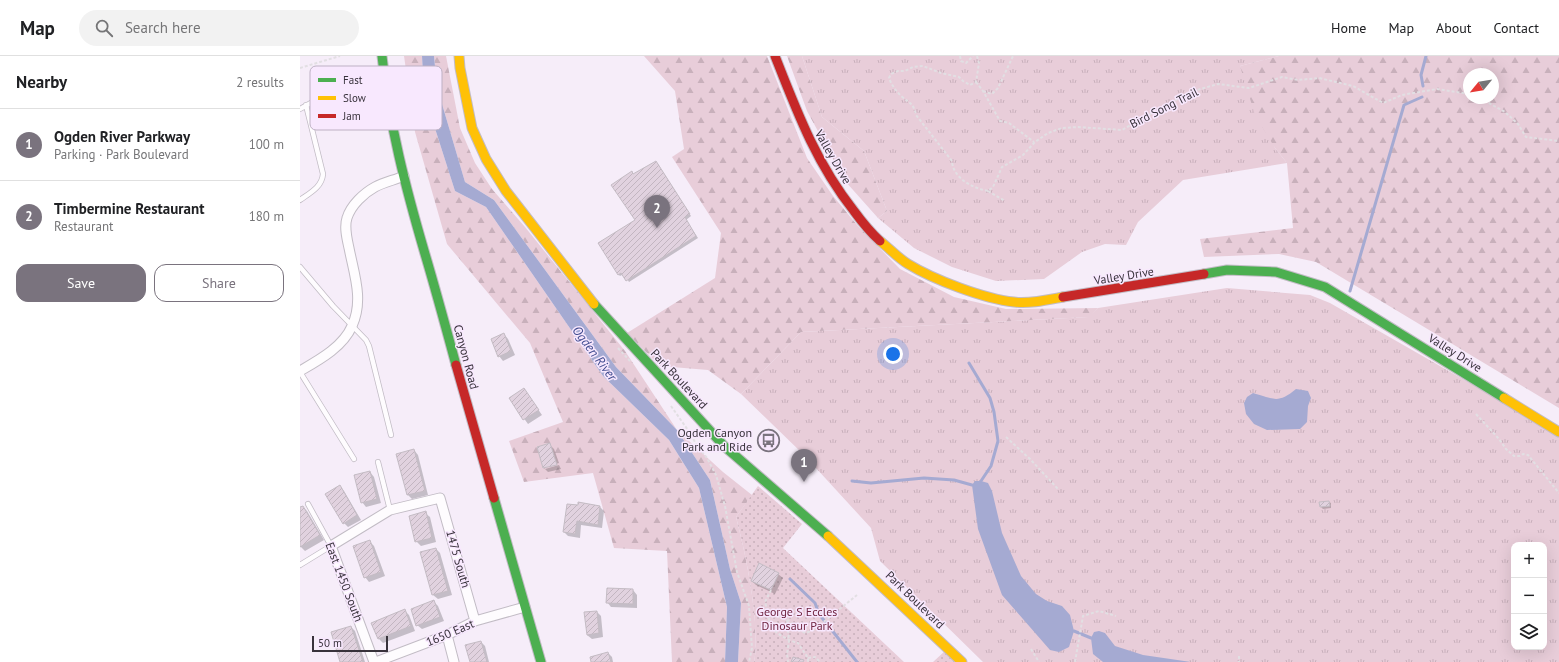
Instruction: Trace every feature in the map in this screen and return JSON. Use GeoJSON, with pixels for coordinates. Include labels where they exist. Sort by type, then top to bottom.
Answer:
{"type":"FeatureCollection","features":[{"type":"Feature","properties":{"kind":"street","name":"Canyon Road"},"geometry":{"type":"LineString","coordinates":[[382,56],[383,66]]}},
{"type":"Feature","properties":{"kind":"street","name":"Park Boulevard"},"geometry":{"type":"LineString","coordinates":[[459,56],[472,128],[486,159],[506,191],[592,301],[724,446],[815,522],[962,662]]}},
{"type":"Feature","properties":{"kind":"street","name":"Valley Drive"},"geometry":{"type":"LineString","coordinates":[[775,56],[800,122],[817,156],[842,196],[872,234],[908,264],[947,283],[1015,302],[1041,301],[1227,270],[1276,272],[1325,287],[1559,432]]}},
{"type":"Feature","properties":{"kind":"street","name":"Canyon Road"},"geometry":{"type":"LineString","coordinates":[[394,130],[404,176],[476,438],[541,662]]}},
{"type":"Feature","properties":{"kind":"street"},"geometry":{"type":"LineString","coordinates":[[300,372],[332,351],[347,335],[358,309],[358,292],[347,241],[347,218],[356,203],[365,193],[377,186],[404,176]]}},
{"type":"Feature","properties":{"kind":"street","name":"1475 South"},"geometry":{"type":"LineString","coordinates":[[390,510],[440,498],[475,621]]}},
{"type":"Feature","properties":{"kind":"street"},"geometry":{"type":"LineString","coordinates":[[331,546],[390,510]]}},
{"type":"Feature","properties":{"kind":"street","name":"East 1450 South"},"geometry":{"type":"LineString","coordinates":[[331,546],[375,662]]}},
{"type":"Feature","properties":{"kind":"street","name":"1650 East"},"geometry":{"type":"LineString","coordinates":[[375,662],[447,636],[475,621],[525,607]]}},
{"type":"Feature","properties":{"kind":"street"},"geometry":{"type":"LineString","coordinates":[[447,636],[454,662]]}},
{"type":"Feature","properties":{"kind":"lane"},"geometry":{"type":"LineString","coordinates":[[300,109],[310,104]]}},
{"type":"Feature","properties":{"kind":"lane"},"geometry":{"type":"LineString","coordinates":[[306,106],[310,122]]}},
{"type":"Feature","properties":{"kind":"lane"},"geometry":{"type":"LineString","coordinates":[[300,200],[318,186],[323,180],[323,174],[312,130]]}},
{"type":"Feature","properties":{"kind":"lane"},"geometry":{"type":"LineString","coordinates":[[300,267],[332,306],[366,340],[369,346],[392,436]]}},
{"type":"Feature","properties":{"kind":"lane"},"geometry":{"type":"LineString","coordinates":[[300,372],[354,459]]}},
{"type":"Feature","properties":{"kind":"lane"},"geometry":{"type":"LineString","coordinates":[[378,462],[390,510]]}},
{"type":"Feature","properties":{"kind":"lane","name":"East 1450 South"},"geometry":{"type":"LineString","coordinates":[[308,504],[331,546]]}},
{"type":"Feature","properties":{"kind":"lane"},"geometry":{"type":"LineString","coordinates":[[300,565],[331,546]]}},
{"type":"Feature","properties":{"kind":"path"},"geometry":{"type":"LineString","coordinates":[[300,68],[340,56]]}},
{"type":"Feature","properties":{"kind":"path"},"geometry":{"type":"LineString","coordinates":[[960,56],[961,61],[966,63],[973,56]]}},
{"type":"Feature","properties":{"kind":"path"},"geometry":{"type":"LineString","coordinates":[[977,56],[980,63],[976,82],[983,91],[1000,121],[1009,123],[1035,142]]}},
{"type":"Feature","properties":{"kind":"path"},"geometry":{"type":"LineString","coordinates":[[983,91],[992,94],[998,88],[1013,56]]}},
{"type":"Feature","properties":{"kind":"path"},"geometry":{"type":"LineString","coordinates":[[976,82],[970,85],[959,77],[941,73],[923,66],[913,67],[905,71],[898,71],[892,74],[889,78],[891,84],[902,97],[914,106],[916,115],[952,161],[952,168],[957,176],[977,189],[988,191],[1004,201]]}},
{"type":"Feature","properties":{"kind":"path","name":"Bird Song Trail"},"geometry":{"type":"LineString","coordinates":[[988,191],[993,187],[1002,167],[1023,156],[1035,142],[1048,133],[1062,128],[1078,127],[1122,130],[1190,92],[1218,84],[1249,88],[1282,77],[1298,80],[1319,78],[1353,86],[1383,103],[1402,95],[1437,89],[1463,93]]}},
{"type":"Feature","properties":{"kind":"path"},"geometry":{"type":"LineString","coordinates":[[1491,104],[1505,112],[1518,124],[1526,137],[1559,141]]}},
{"type":"Feature","properties":{"kind":"path"},"geometry":{"type":"LineString","coordinates":[[669,404],[707,458],[716,475],[725,506],[737,572],[749,606],[752,648],[749,662]]}},
{"type":"Feature","properties":{"kind":"path"},"geometry":{"type":"LineString","coordinates":[[1476,414],[1500,439],[1506,449],[1514,456],[1520,456],[1523,454],[1528,455],[1559,493]]}},
{"type":"Feature","properties":{"kind":"path"},"geometry":{"type":"LineString","coordinates":[[1006,437],[1030,459],[1058,489]]}},
{"type":"Feature","properties":{"kind":"path"},"geometry":{"type":"LineString","coordinates":[[771,590],[765,602],[769,623],[772,628],[789,641],[798,643],[808,658],[808,662]]}},
{"type":"Feature","properties":{"kind":"path"},"geometry":{"type":"LineString","coordinates":[[768,613],[787,620],[798,630],[806,633],[822,624],[856,594]]}},
{"type":"Feature","properties":{"kind":"path"},"geometry":{"type":"LineString","coordinates":[[1075,662],[1083,616],[1099,612],[1116,616]]}},
{"type":"Feature","properties":{"kind":"path"},"geometry":{"type":"LineString","coordinates":[[787,620],[789,641],[787,654],[788,662]]}},
{"type":"Feature","properties":{"kind":"path"},"geometry":{"type":"LineString","coordinates":[[1031,649],[1039,662]]}},
{"type":"Feature","properties":{"kind":"path"},"geometry":{"type":"LineString","coordinates":[[1239,656],[1239,662]]}},
{"type":"Feature","properties":{"kind":"path"},"geometry":{"type":"LineString","coordinates":[[808,658],[815,657],[820,662]]}},
{"type":"Feature","properties":{"kind":"green space"},"geometry":{"type":"Polygon","coordinates":[[[404,56],[422,56],[423,66],[405,66],[404,56]]]}},
{"type":"Feature","properties":{"kind":"green space"},"geometry":{"type":"Polygon","coordinates":[[[434,56],[446,56],[460,128],[475,163],[492,189],[525,227],[625,351],[677,430],[616,367],[494,200],[465,182],[442,104],[442,66],[435,66],[434,56]]]}},
{"type":"Feature","properties":{"kind":"green space"},"geometry":{"type":"Polygon","coordinates":[[[644,56],[767,56],[807,158],[833,196],[858,226],[900,269],[954,297],[1006,309],[1098,308],[1089,317],[801,332],[741,394],[708,370],[660,366],[627,333],[715,278],[721,233],[672,157],[684,149],[675,91],[644,56]]]}},
{"type":"Feature","properties":{"kind":"green space"},"geometry":{"type":"Polygon","coordinates":[[[787,56],[802,56],[822,117],[864,151],[887,211],[878,218],[845,181],[807,111],[787,56]]]}},
{"type":"Feature","properties":{"kind":"green space"},"geometry":{"type":"Polygon","coordinates":[[[802,56],[1279,56],[1240,66],[1275,148],[1287,163],[1183,180],[1138,222],[1126,245],[1105,244],[1082,252],[1044,279],[996,281],[952,267],[914,248],[878,218],[887,211],[864,151],[822,117],[802,56]]]}},
{"type":"Feature","properties":{"kind":"green space"},"geometry":{"type":"Polygon","coordinates":[[[1279,56],[1559,56],[1559,408],[1316,262],[1279,254],[1204,257],[1200,239],[1293,228],[1287,163],[1275,148],[1255,115],[1240,66],[1279,56]]]}},
{"type":"Feature","properties":{"kind":"green space"},"geometry":{"type":"Polygon","coordinates":[[[415,130],[436,130],[455,191],[486,207],[603,376],[669,440],[699,488],[727,607],[725,662],[672,662],[667,551],[614,548],[593,473],[524,482],[509,441],[563,422],[530,343],[447,244],[415,130]]]}},
{"type":"Feature","properties":{"kind":"green space"},"geometry":{"type":"Polygon","coordinates":[[[1227,288],[1310,295],[1330,303],[1538,422],[1559,437],[1559,662],[983,662],[880,561],[871,528],[804,455],[741,394],[801,332],[1088,317],[1098,308],[1227,288]]]}},
{"type":"Feature","properties":{"kind":"green space"},"geometry":{"type":"Polygon","coordinates":[[[677,430],[723,472],[752,495],[736,517],[748,569],[754,609],[756,642],[754,662],[738,662],[741,603],[730,569],[710,480],[677,430]]]}},
{"type":"Feature","properties":{"kind":"green space","name":"George S Eccles Dinosaur Park"},"geometry":{"type":"Polygon","coordinates":[[[758,486],[802,524],[783,548],[904,662],[754,662],[756,642],[754,609],[748,569],[736,517],[758,486]]]}},
{"type":"Feature","properties":{"kind":"green space"},"geometry":{"type":"Polygon","coordinates":[[[946,650],[959,662],[933,662],[946,650]]]}},
{"type":"Feature","properties":{"kind":"water","name":"Ogden River"},"geometry":{"type":"Polygon","coordinates":[[[422,56],[434,56],[435,66],[423,66],[422,56]]]}},
{"type":"Feature","properties":{"kind":"water","name":"Ogden River"},"geometry":{"type":"Polygon","coordinates":[[[442,104],[465,182],[494,200],[616,367],[677,430],[710,480],[730,569],[741,603],[738,662],[725,662],[727,607],[699,488],[669,440],[603,376],[486,207],[455,191],[436,130],[442,130],[442,104]]]}},
{"type":"Feature","properties":{"kind":"water"},"geometry":{"type":"Polygon","coordinates":[[[1296,389],[1308,391],[1311,398],[1308,406],[1307,422],[1300,429],[1267,430],[1254,424],[1246,414],[1244,403],[1247,397],[1253,393],[1276,399],[1285,397],[1296,389]]]}},
{"type":"Feature","properties":{"kind":"water"},"geometry":{"type":"Polygon","coordinates":[[[975,481],[988,483],[992,491],[1002,533],[1021,576],[1036,594],[1047,601],[1062,606],[1070,615],[1074,631],[1069,647],[1059,652],[1050,650],[1002,595],[978,529],[972,485],[975,481]]]}},
{"type":"Feature","properties":{"kind":"water"},"geometry":{"type":"Polygon","coordinates":[[[1099,631],[1105,633],[1115,646],[1143,655],[1191,662],[1103,662],[1093,654],[1091,638],[1094,632],[1099,631]]]}},
{"type":"Feature","properties":{"kind":"building"},"geometry":{"type":"Polygon","coordinates":[[[656,161],[690,214],[685,217],[696,236],[626,281],[621,273],[618,275],[598,243],[635,220],[611,185],[632,171],[633,174],[656,161]]]}},
{"type":"Feature","properties":{"kind":"building"},"geometry":{"type":"Polygon","coordinates":[[[504,333],[511,351],[498,357],[491,339],[504,333]]]}},
{"type":"Feature","properties":{"kind":"building"},"geometry":{"type":"Polygon","coordinates":[[[524,388],[539,410],[523,420],[509,398],[524,388]]]}},
{"type":"Feature","properties":{"kind":"building"},"geometry":{"type":"Polygon","coordinates":[[[550,443],[557,465],[543,468],[537,447],[550,443]]]}},
{"type":"Feature","properties":{"kind":"building"},"geometry":{"type":"Polygon","coordinates":[[[414,449],[425,491],[407,495],[396,454],[414,449]]]}},
{"type":"Feature","properties":{"kind":"building"},"geometry":{"type":"Polygon","coordinates":[[[370,471],[377,499],[361,503],[354,475],[370,471]]]}},
{"type":"Feature","properties":{"kind":"building"},"geometry":{"type":"Polygon","coordinates":[[[340,485],[357,515],[343,524],[325,494],[340,485]]]}},
{"type":"Feature","properties":{"kind":"building"},"geometry":{"type":"Polygon","coordinates":[[[1329,501],[1330,506],[1320,507],[1319,502],[1329,501]]]}},
{"type":"Feature","properties":{"kind":"building"},"geometry":{"type":"Polygon","coordinates":[[[578,502],[600,506],[598,525],[577,521],[575,534],[563,532],[567,504],[578,505],[578,502]]]}},
{"type":"Feature","properties":{"kind":"building"},"geometry":{"type":"Polygon","coordinates":[[[303,506],[320,535],[300,547],[300,507],[303,506]]]}},
{"type":"Feature","properties":{"kind":"building"},"geometry":{"type":"Polygon","coordinates":[[[426,511],[432,538],[415,542],[409,516],[426,511]]]}},
{"type":"Feature","properties":{"kind":"building"},"geometry":{"type":"Polygon","coordinates":[[[370,540],[381,572],[364,578],[353,546],[370,540]]]}},
{"type":"Feature","properties":{"kind":"building"},"geometry":{"type":"Polygon","coordinates":[[[436,548],[448,591],[432,595],[420,552],[436,548]]]}},
{"type":"Feature","properties":{"kind":"building"},"geometry":{"type":"Polygon","coordinates":[[[759,563],[779,573],[771,590],[751,581],[759,563]]]}},
{"type":"Feature","properties":{"kind":"building"},"geometry":{"type":"Polygon","coordinates":[[[607,588],[633,589],[633,604],[606,603],[607,588]]]}},
{"type":"Feature","properties":{"kind":"building"},"geometry":{"type":"Polygon","coordinates":[[[434,600],[440,617],[416,626],[411,609],[434,600]]]}},
{"type":"Feature","properties":{"kind":"building"},"geometry":{"type":"Polygon","coordinates":[[[405,609],[411,626],[378,639],[371,623],[405,609]]]}},
{"type":"Feature","properties":{"kind":"building"},"geometry":{"type":"Polygon","coordinates":[[[597,611],[599,633],[587,635],[584,612],[597,611]]]}},
{"type":"Feature","properties":{"kind":"building"},"geometry":{"type":"Polygon","coordinates":[[[351,626],[363,662],[340,662],[331,632],[351,626]]]}},
{"type":"Feature","properties":{"kind":"building"},"geometry":{"type":"Polygon","coordinates":[[[481,641],[487,662],[470,662],[465,645],[481,641]]]}},
{"type":"Feature","properties":{"kind":"building"},"geometry":{"type":"Polygon","coordinates":[[[608,652],[611,662],[591,662],[590,657],[608,652]]]}},
{"type":"Feature","properties":{"kind":"building"},"geometry":{"type":"Polygon","coordinates":[[[793,657],[804,660],[803,662],[791,662],[793,657]]]}},
{"type":"Feature","properties":{"kind":"waterway"},"geometry":{"type":"LineString","coordinates":[[1423,86],[1421,75],[1426,56]]}},
{"type":"Feature","properties":{"kind":"waterway"},"geometry":{"type":"LineString","coordinates":[[1350,291],[1404,105],[1422,97]]}},
{"type":"Feature","properties":{"kind":"waterway"},"geometry":{"type":"LineString","coordinates":[[969,363],[990,398],[994,412],[998,441],[991,466],[981,481]]}},
{"type":"Feature","properties":{"kind":"waterway"},"geometry":{"type":"LineString","coordinates":[[852,481],[871,483],[924,478],[954,480],[972,485]]}},
{"type":"Feature","properties":{"kind":"waterway"},"geometry":{"type":"LineString","coordinates":[[790,579],[815,603],[819,614],[857,662]]}},
{"type":"Feature","properties":{"kind":"waterway"},"geometry":{"type":"LineString","coordinates":[[1074,631],[1091,638]]}},
{"type":"Feature","properties":{"kind":"traffic: fast"},"geometry":{"type":"LineString","coordinates":[[382,56],[383,66]]}},
{"type":"Feature","properties":{"kind":"traffic: fast"},"geometry":{"type":"LineString","coordinates":[[394,130],[411,205],[456,365]]}},
{"type":"Feature","properties":{"kind":"traffic: fast"},"geometry":{"type":"LineString","coordinates":[[1204,274],[1227,270],[1276,272],[1325,287],[1504,398]]}},
{"type":"Feature","properties":{"kind":"traffic: fast"},"geometry":{"type":"LineString","coordinates":[[594,304],[724,446],[828,536]]}},
{"type":"Feature","properties":{"kind":"traffic: fast"},"geometry":{"type":"LineString","coordinates":[[494,498],[541,662]]}},
{"type":"Feature","properties":{"kind":"traffic: slow"},"geometry":{"type":"LineString","coordinates":[[459,56],[472,128],[486,159],[506,191],[594,304]]}},
{"type":"Feature","properties":{"kind":"traffic: slow"},"geometry":{"type":"LineString","coordinates":[[880,241],[904,262],[931,276],[975,293],[1014,302],[1038,301],[1063,297]]}},
{"type":"Feature","properties":{"kind":"traffic: slow"},"geometry":{"type":"LineString","coordinates":[[1504,398],[1559,432]]}},
{"type":"Feature","properties":{"kind":"traffic: slow"},"geometry":{"type":"LineString","coordinates":[[828,536],[962,662]]}},
{"type":"Feature","properties":{"kind":"traffic: jam"},"geometry":{"type":"LineString","coordinates":[[775,56],[808,136],[818,156],[841,193],[860,219],[880,241]]}},
{"type":"Feature","properties":{"kind":"traffic: jam"},"geometry":{"type":"LineString","coordinates":[[1063,297],[1204,274]]}},
{"type":"Feature","properties":{"kind":"traffic: jam"},"geometry":{"type":"LineString","coordinates":[[456,365],[494,498]]}},
{"type":"Feature","properties":{"kind":"place","name":"Timbermine Restaurant"},"geometry":{"type":"Point","coordinates":[657,228]}},
{"type":"Feature","properties":{"kind":"place","name":"Ogden Canyon Park and Ride"},"geometry":{"type":"Point","coordinates":[768,440]}},
{"type":"Feature","properties":{"kind":"place","name":"Ogden River Parkway"},"geometry":{"type":"Point","coordinates":[804,482]}}]}
